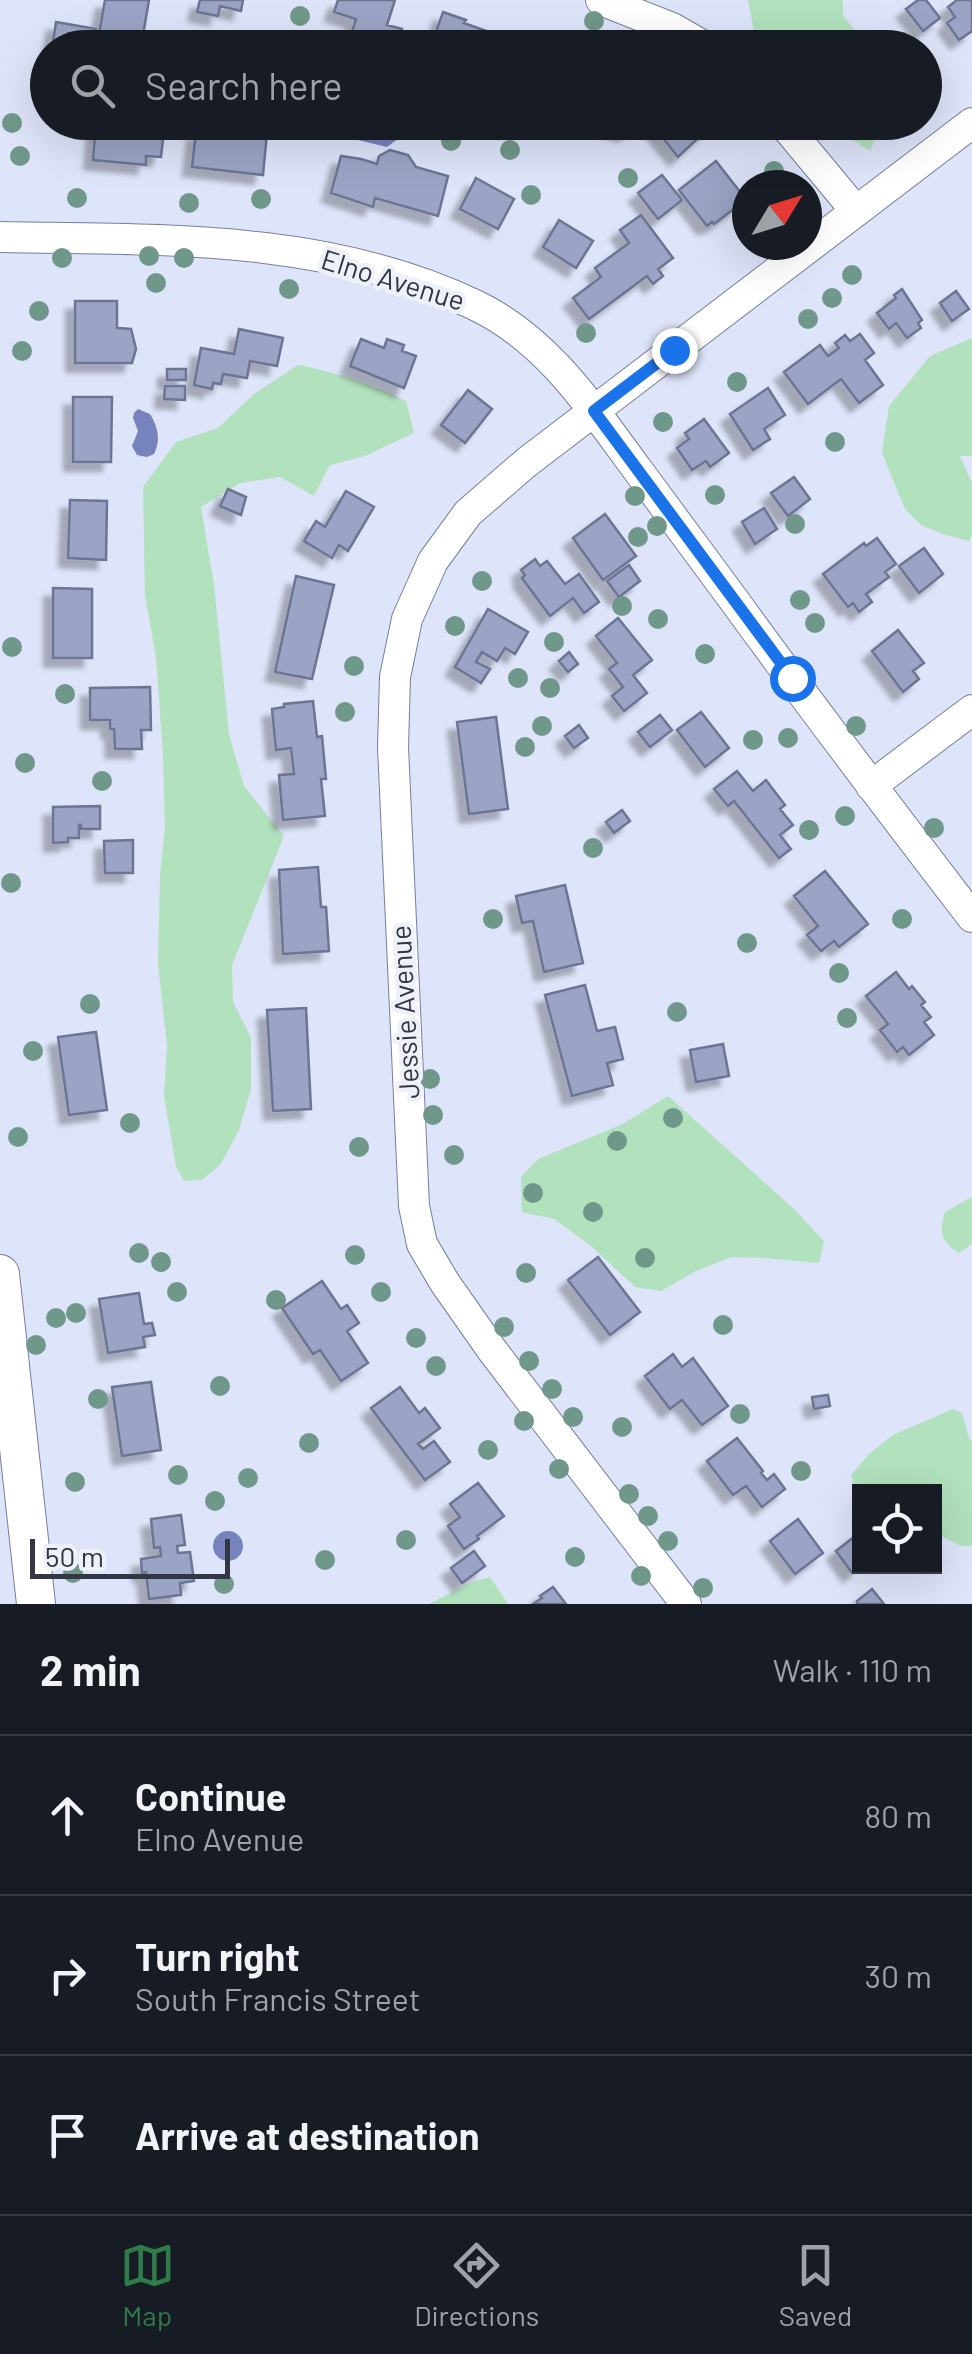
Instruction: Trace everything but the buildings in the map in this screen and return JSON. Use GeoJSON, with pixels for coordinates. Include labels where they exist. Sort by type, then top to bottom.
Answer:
{"type":"FeatureCollection","features":[{"type":"Feature","properties":{"kind":"street"},"geometry":{"type":"LineString","coordinates":[[602,0],[676,30]]}},
{"type":"Feature","properties":{"kind":"street","name":"Jessie Avenue"},"geometry":{"type":"LineString","coordinates":[[686,1604],[492,1350],[422,1244],[414,1206],[393,747],[395,677],[407,619],[433,561],[468,514],[527,462],[972,123]]}},
{"type":"Feature","properties":{"kind":"street"},"geometry":{"type":"LineString","coordinates":[[797,140],[856,211]]}},
{"type":"Feature","properties":{"kind":"street","name":"Elno Avenue"},"geometry":{"type":"LineString","coordinates":[[0,237],[198,240],[256,245],[387,272],[450,294],[510,324],[541,350],[594,411],[972,917]]}},
{"type":"Feature","properties":{"kind":"street"},"geometry":{"type":"LineString","coordinates":[[871,786],[972,710]]}},
{"type":"Feature","properties":{"kind":"street"},"geometry":{"type":"LineString","coordinates":[[0,1274],[36,1604]]}},
{"type":"Feature","properties":{"kind":"green space"},"geometry":{"type":"Polygon","coordinates":[[[748,0],[843,0],[843,15],[854,30],[754,30],[748,0]]]}},
{"type":"Feature","properties":{"kind":"green space"},"geometry":{"type":"Polygon","coordinates":[[[853,140],[874,140],[870,151],[853,140]]]}},
{"type":"Feature","properties":{"kind":"green space"},"geometry":{"type":"Polygon","coordinates":[[[972,338],[972,456],[960,456],[972,483],[969,541],[921,525],[905,509],[882,453],[889,406],[930,356],[972,338]]]}},
{"type":"Feature","properties":{"kind":"green space"},"geometry":{"type":"Polygon","coordinates":[[[298,365],[353,379],[406,401],[414,433],[365,456],[330,465],[314,496],[280,477],[240,483],[201,507],[214,585],[229,735],[244,786],[284,836],[232,965],[233,1002],[251,1038],[251,1089],[239,1130],[221,1164],[202,1180],[184,1181],[176,1167],[164,1096],[167,1045],[158,964],[165,829],[163,754],[156,657],[145,596],[143,487],[176,442],[218,428],[254,394],[298,365]]]}},
{"type":"Feature","properties":{"kind":"green space"},"geometry":{"type":"Polygon","coordinates":[[[668,1096],[793,1208],[824,1241],[819,1263],[731,1257],[661,1291],[635,1287],[590,1245],[554,1219],[522,1212],[521,1177],[538,1159],[623,1124],[668,1096]]]}},
{"type":"Feature","properties":{"kind":"green space"},"geometry":{"type":"Polygon","coordinates":[[[972,1197],[972,1244],[959,1253],[945,1240],[943,1219],[945,1212],[972,1197]]]}},
{"type":"Feature","properties":{"kind":"green space"},"geometry":{"type":"Polygon","coordinates":[[[953,1409],[962,1413],[972,1441],[972,1546],[961,1546],[942,1536],[942,1484],[854,1484],[851,1475],[893,1435],[953,1409]]]}},
{"type":"Feature","properties":{"kind":"green space"},"geometry":{"type":"Polygon","coordinates":[[[490,1577],[508,1604],[429,1604],[472,1582],[490,1577]]]}},
{"type":"Feature","properties":{"kind":"water"},"geometry":{"type":"Polygon","coordinates":[[[358,140],[396,140],[387,147],[358,140]]]}},
{"type":"Feature","properties":{"kind":"water"},"geometry":{"type":"Polygon","coordinates":[[[138,409],[150,414],[158,434],[154,454],[147,457],[137,455],[132,446],[138,431],[133,418],[138,409]]]}},
{"type":"Feature","properties":{"kind":"water"},"geometry":{"type":"Polygon","coordinates":[[[228,1531],[239,1535],[243,1546],[239,1557],[228,1561],[217,1557],[213,1546],[217,1535],[228,1531]]]}},
{"type":"Feature","properties":{"kind":"route"},"geometry":{"type":"LineString","coordinates":[[674,350],[594,411],[792,678]]}}]}
